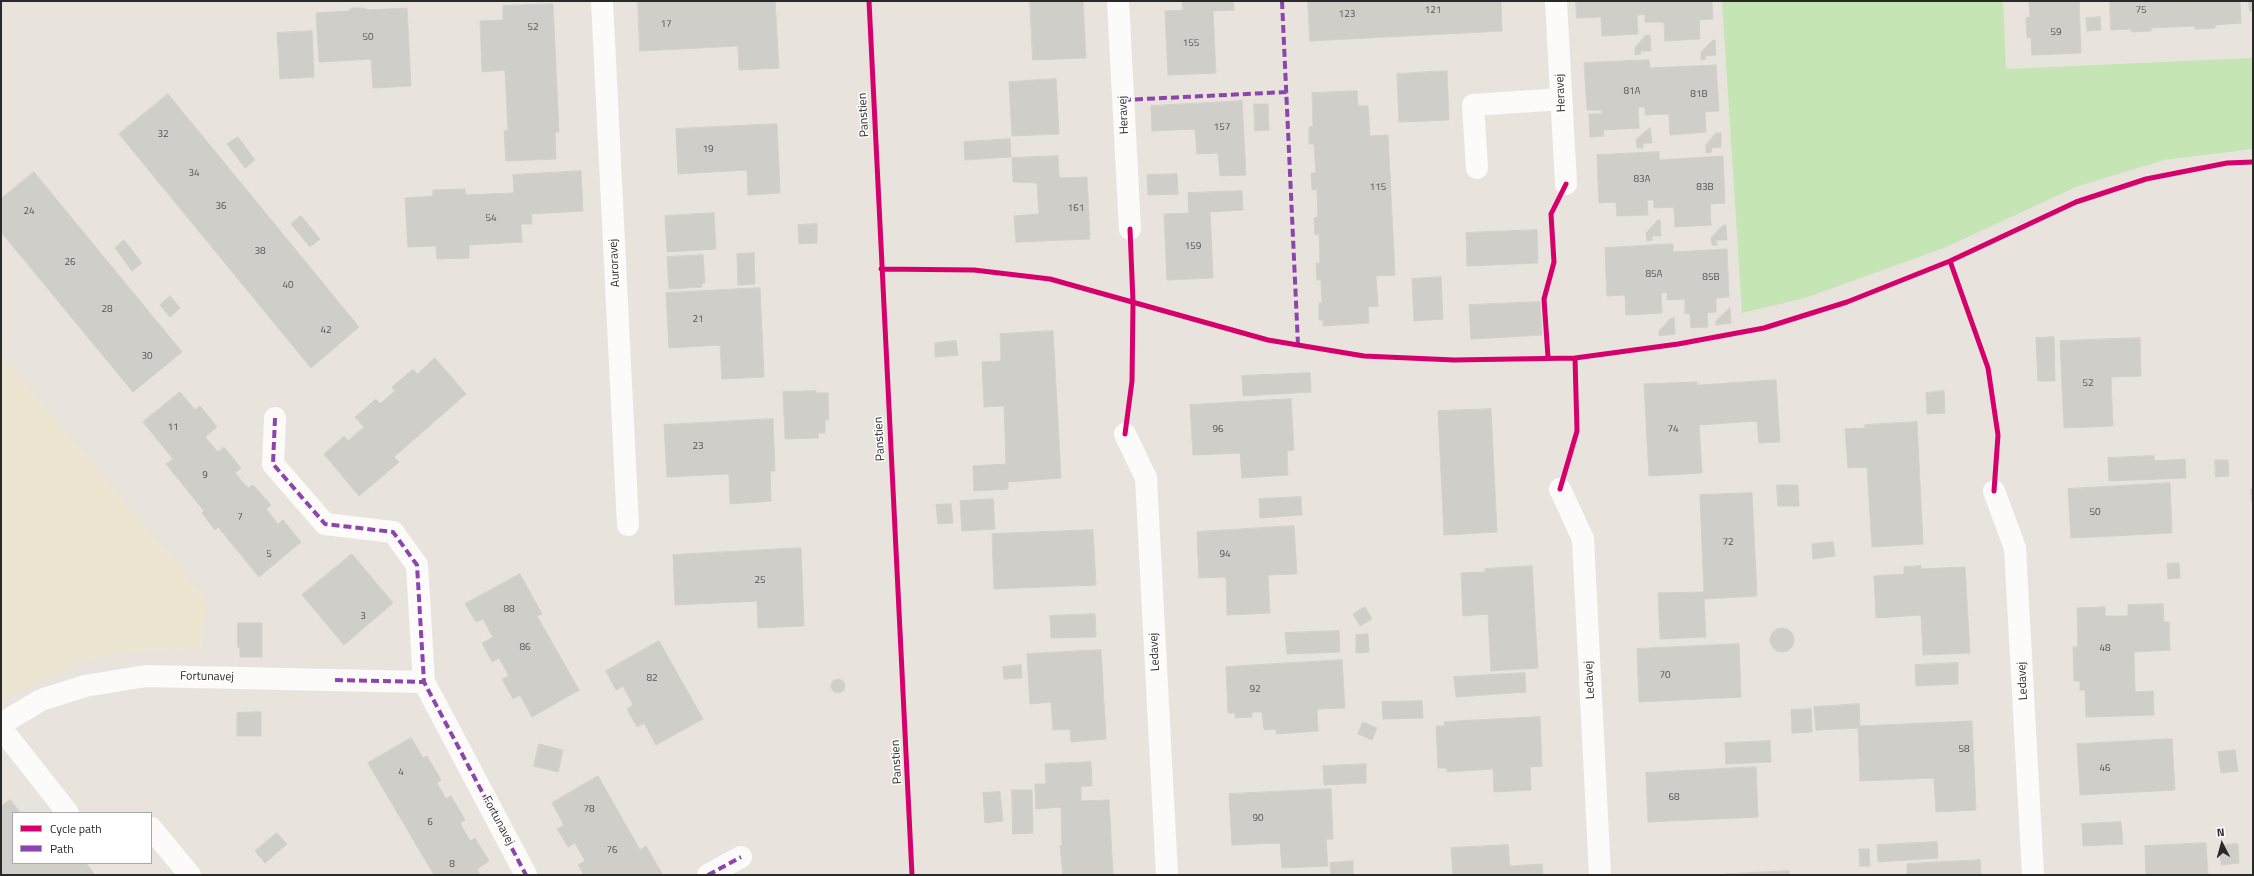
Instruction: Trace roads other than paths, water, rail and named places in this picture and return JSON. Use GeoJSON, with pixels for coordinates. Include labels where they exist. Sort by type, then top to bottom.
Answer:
{"type":"FeatureCollection","features":[{"type":"Feature","properties":{"kind":"street","name":"Auroravej"},"geometry":{"type":"LineString","coordinates":[[602,1],[628,525]]}},
{"type":"Feature","properties":{"kind":"street","name":"Heravej"},"geometry":{"type":"LineString","coordinates":[[1118,1],[1130,230]]}},
{"type":"Feature","properties":{"kind":"street","name":"Heravej"},"geometry":{"type":"LineString","coordinates":[[1556,1],[1566,184]]}},
{"type":"Feature","properties":{"kind":"street"},"geometry":{"type":"LineString","coordinates":[[1477,168],[1473,105],[1561,98]]}},
{"type":"Feature","properties":{"kind":"street","name":"Fortunavej"},"geometry":{"type":"LineString","coordinates":[[275,418],[273,464],[325,524],[393,532],[417,565],[424,682],[526,875]]}},
{"type":"Feature","properties":{"kind":"street","name":"Ledavej"},"geometry":{"type":"LineString","coordinates":[[1125,434],[1146,478],[1167,875]]}},
{"type":"Feature","properties":{"kind":"street","name":"Ledavej"},"geometry":{"type":"LineString","coordinates":[[1560,489],[1583,539],[1600,875]]}},
{"type":"Feature","properties":{"kind":"street","name":"Ledavej"},"geometry":{"type":"LineString","coordinates":[[1994,491],[2015,548],[2033,875]]}},
{"type":"Feature","properties":{"kind":"street","name":"Fortunavej"},"geometry":{"type":"LineString","coordinates":[[1,724],[40,700],[85,686],[146,676],[424,682]]}},
{"type":"Feature","properties":{"kind":"street"},"geometry":{"type":"LineString","coordinates":[[1,728],[67,812]]}},
{"type":"Feature","properties":{"kind":"street"},"geometry":{"type":"LineString","coordinates":[[152,829],[190,875]]}},
{"type":"Feature","properties":{"kind":"street"},"geometry":{"type":"LineString","coordinates":[[708,875],[741,857]]}}]}
